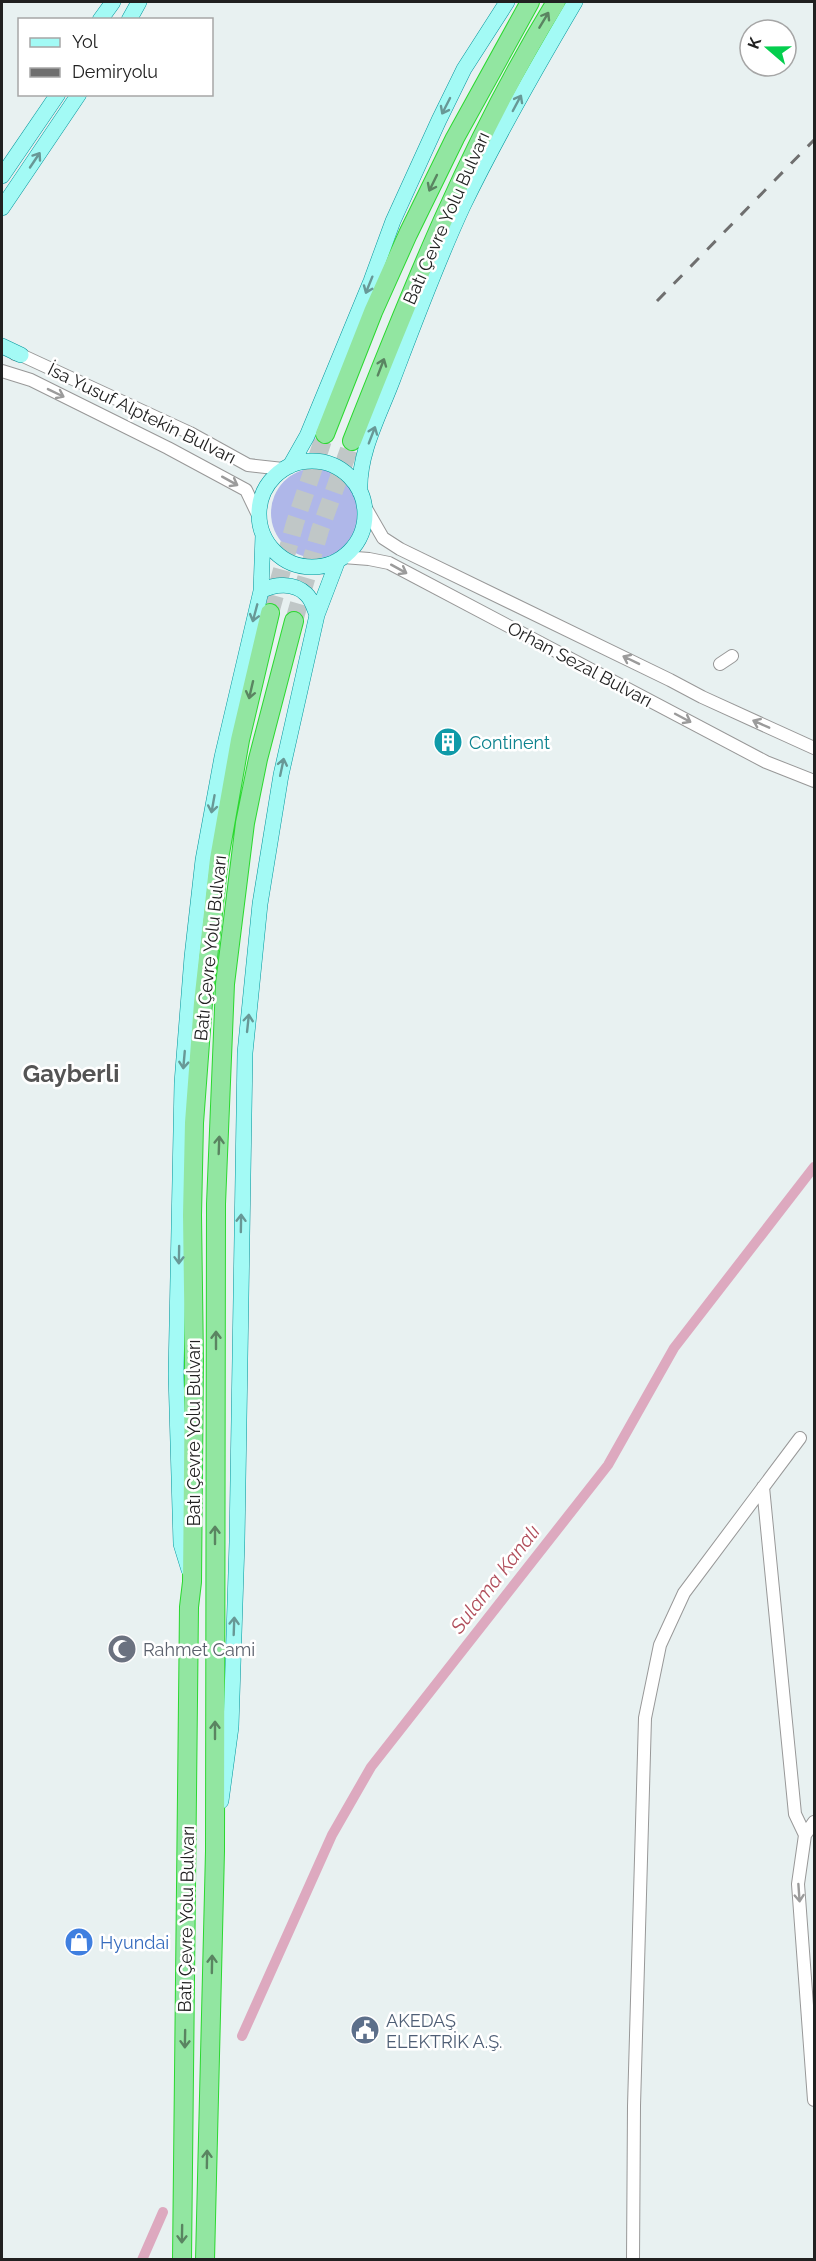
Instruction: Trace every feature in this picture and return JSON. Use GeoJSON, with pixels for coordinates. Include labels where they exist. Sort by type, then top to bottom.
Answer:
{"type":"FeatureCollection","features":[{"type":"Feature","properties":{"kind":"highway","name":"Batı Çevre Yolu Bulvarı"},"geometry":{"type":"LineString","coordinates":[[325,434],[373,312],[408,234],[455,138],[530,2]]}},
{"type":"Feature","properties":{"kind":"highway","name":"Batı Çevre Yolu Bulvarı"},"geometry":{"type":"LineString","coordinates":[[352,441],[400,318],[448,208],[504,92],[556,2]]}},
{"type":"Feature","properties":{"kind":"highway","name":"Batı Çevre Yolu Bulvarı"},"geometry":{"type":"LineString","coordinates":[[182,2259],[189,1606],[192,1582],[194,1123],[203,1003],[221,848],[240,740],[270,613]]}},
{"type":"Feature","properties":{"kind":"highway","name":"Batı Çevre Yolu Bulvarı"},"geometry":{"type":"LineString","coordinates":[[204,2259],[215,1851],[216,1204],[225,984],[245,823],[258,759],[294,621]]}},
{"type":"Feature","properties":{"kind":"main road"},"geometry":{"type":"LineString","coordinates":[[101,18],[113,2]]}},
{"type":"Feature","properties":{"kind":"main road"},"geometry":{"type":"LineString","coordinates":[[130,18],[140,2]]}},
{"type":"Feature","properties":{"kind":"main road"},"geometry":{"type":"LineString","coordinates":[[138,18],[140,2]]}},
{"type":"Feature","properties":{"kind":"main road"},"geometry":{"type":"LineString","coordinates":[[507,2],[464,69],[439,120],[393,221],[371,281],[307,436],[286,467],[272,478],[264,490],[258,517],[263,534],[271,548],[283,559],[297,565],[313,567],[328,565],[354,547],[361,534],[365,520],[360,480],[363,456],[414,324],[463,206],[531,77],[575,2]]}},
{"type":"Feature","properties":{"kind":"main road"},"geometry":{"type":"LineString","coordinates":[[2,176],[57,96]]}},
{"type":"Feature","properties":{"kind":"main road"},"geometry":{"type":"LineString","coordinates":[[2,208],[78,96]]}},
{"type":"Feature","properties":{"kind":"main road"},"geometry":{"type":"LineString","coordinates":[[2,346],[21,355]]}},
{"type":"Feature","properties":{"kind":"main road"},"geometry":{"type":"LineString","coordinates":[[286,467],[313,460],[328,463],[342,470],[353,480],[362,498]]}},
{"type":"Feature","properties":{"kind":"main road"},"geometry":{"type":"LineString","coordinates":[[192,1582],[181,1544],[176,1374],[182,1083],[192,957],[203,860],[222,757],[261,591],[263,534]]}},
{"type":"Feature","properties":{"kind":"main road"},"geometry":{"type":"LineString","coordinates":[[215,1851],[232,1715],[245,1053],[260,904],[280,775],[317,615],[340,558]]}},
{"type":"Feature","properties":{"kind":"main road"},"geometry":{"type":"LineString","coordinates":[[261,591],[270,586],[295,587],[306,594],[317,615]]}},
{"type":"Feature","properties":{"kind":"street","name":"İsa Yusuf Alptekin Bulvarı"},"geometry":{"type":"LineString","coordinates":[[2,353],[21,355],[190,433],[248,465],[286,467]]}},
{"type":"Feature","properties":{"kind":"street","name":"İsa Yusuf Alptekin Bulvarı"},"geometry":{"type":"LineString","coordinates":[[2,371],[31,380],[168,448],[246,490],[258,517]]}},
{"type":"Feature","properties":{"kind":"street","name":"Orhan Sezal Bulvarı"},"geometry":{"type":"LineString","coordinates":[[362,498],[383,538],[400,549],[702,697],[814,748]]}},
{"type":"Feature","properties":{"kind":"street","name":"Orhan Sezal Bulvarı"},"geometry":{"type":"LineString","coordinates":[[340,558],[369,559],[389,563],[766,762],[814,781]]}},
{"type":"Feature","properties":{"kind":"street"},"geometry":{"type":"LineString","coordinates":[[720,664],[732,656]]}},
{"type":"Feature","properties":{"kind":"street"},"geometry":{"type":"LineString","coordinates":[[633,2259],[634,2106],[645,1718],[660,1645],[684,1593],[800,1438]]}},
{"type":"Feature","properties":{"kind":"street"},"geometry":{"type":"LineString","coordinates":[[763,1487],[795,1814],[805,1835]]}},
{"type":"Feature","properties":{"kind":"street"},"geometry":{"type":"LineString","coordinates":[[814,1822],[805,1835],[798,1884],[814,2100]]}},
{"type":"Feature","properties":{"kind":"shaded area"},"geometry":{"type":"Polygon","coordinates":[[[316,468],[333,471],[348,481],[358,496],[361,513],[358,530],[348,545],[333,555],[316,558],[299,555],[284,545],[274,530],[271,513],[274,496],[284,481],[299,471],[316,468]]]}},
{"type":"Feature","properties":{"kind":"waterway","name":"Sulama Kanalı"},"geometry":{"type":"LineString","coordinates":[[242,2036],[332,1835],[371,1767],[608,1465],[674,1348],[814,1167]]}},
{"type":"Feature","properties":{"kind":"waterway","name":"Sulama Kanalı"},"geometry":{"type":"LineString","coordinates":[[142,2260],[163,2212]]}},
{"type":"Feature","properties":{"kind":"tunnel"},"geometry":{"type":"LineString","coordinates":[[270,613],[295,523],[325,434]]}},
{"type":"Feature","properties":{"kind":"tunnel"},"geometry":{"type":"LineString","coordinates":[[294,621],[320,530],[352,441]]}},
{"type":"Feature","properties":{"kind":"railway"},"geometry":{"type":"LineString","coordinates":[[657,301],[814,140]]}},
{"type":"Feature","properties":{"kind":"place","name":"Continent"},"geometry":{"type":"Point","coordinates":[448,742]}},
{"type":"Feature","properties":{"kind":"place","name":"Rahmet Cami"},"geometry":{"type":"Point","coordinates":[122,1649]}},
{"type":"Feature","properties":{"kind":"place","name":"Hyundai"},"geometry":{"type":"Point","coordinates":[79,1942]}},
{"type":"Feature","properties":{"kind":"place","name":"AKEDAŞ ELEKTRİK A.Ş."},"geometry":{"type":"Point","coordinates":[365,2030]}},
{"type":"Feature","properties":{"kind":"district","name":"Gayberli"},"geometry":{"type":"Point","coordinates":[71,1073]}}]}
